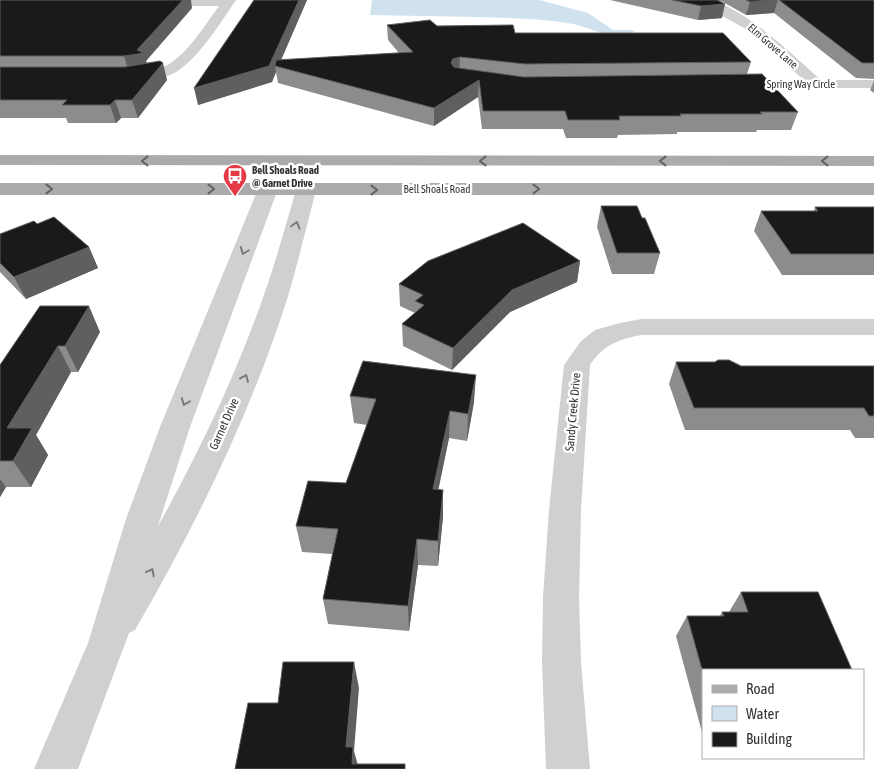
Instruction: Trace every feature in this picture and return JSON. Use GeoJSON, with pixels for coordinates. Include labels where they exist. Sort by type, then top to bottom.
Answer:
{"type":"FeatureCollection","features":[{"type":"Feature","properties":{"kind":"main road"},"geometry":{"type":"LineString","coordinates":[[0,160],[874,161]]}},
{"type":"Feature","properties":{"kind":"main road","name":"Bell Shoals Road"},"geometry":{"type":"LineString","coordinates":[[0,189],[874,189]]}},
{"type":"Feature","properties":{"kind":"street","name":"Elm Grove Lane"},"geometry":{"type":"LineString","coordinates":[[699,0],[721,8],[753,27],[817,84]]}},
{"type":"Feature","properties":{"kind":"street"},"geometry":{"type":"LineString","coordinates":[[139,3],[229,2]]}},
{"type":"Feature","properties":{"kind":"street"},"geometry":{"type":"LineString","coordinates":[[109,78],[153,75],[169,70],[182,62],[229,2]]}},
{"type":"Feature","properties":{"kind":"street","name":"Spring Way Circle"},"geometry":{"type":"LineString","coordinates":[[719,85],[874,84]]}},
{"type":"Feature","properties":{"kind":"street","name":"Garnet Drive"},"geometry":{"type":"LineString","coordinates":[[56,769],[107,643],[138,536],[169,446],[268,189]]}},
{"type":"Feature","properties":{"kind":"street","name":"Garnet Drive"},"geometry":{"type":"LineString","coordinates":[[107,643],[146,581],[176,524],[243,382],[273,304],[306,190]]}},
{"type":"Feature","properties":{"kind":"street","name":"Sandy Creek Drive"},"geometry":{"type":"LineString","coordinates":[[568,769],[562,687],[561,598],[564,527],[578,365],[586,350],[600,337],[620,330],[642,327],[874,327]]}},
{"type":"Feature","properties":{"kind":"water"},"geometry":{"type":"Polygon","coordinates":[[[372,0],[539,0],[588,13],[613,30],[632,30],[635,32],[617,36],[603,34],[573,24],[525,19],[370,15],[372,0]]]}},
{"type":"Feature","properties":{"kind":"building"},"geometry":{"type":"Polygon","coordinates":[[[0,0],[183,0],[137,50],[144,53],[124,56],[0,56],[0,0]]]}},
{"type":"Feature","properties":{"kind":"building"},"geometry":{"type":"Polygon","coordinates":[[[254,0],[299,0],[269,66],[194,88],[254,0]]]}},
{"type":"Feature","properties":{"kind":"building"},"geometry":{"type":"Polygon","coordinates":[[[672,0],[717,0],[725,4],[701,6],[672,0]]]}},
{"type":"Feature","properties":{"kind":"building"},"geometry":{"type":"Polygon","coordinates":[[[746,0],[770,0],[750,2],[746,0]]]}},
{"type":"Feature","properties":{"kind":"building"},"geometry":{"type":"Polygon","coordinates":[[[779,0],[874,0],[874,63],[862,63],[779,0]]]}},
{"type":"Feature","properties":{"kind":"building"},"geometry":{"type":"Polygon","coordinates":[[[430,20],[437,26],[513,25],[515,33],[723,33],[751,62],[525,64],[460,57],[453,59],[451,63],[454,67],[459,68],[524,77],[762,74],[798,112],[619,116],[620,120],[568,120],[565,111],[483,111],[479,80],[434,108],[275,66],[276,60],[413,52],[387,25],[430,20]]]}},
{"type":"Feature","properties":{"kind":"building"},"geometry":{"type":"Polygon","coordinates":[[[160,61],[163,63],[132,100],[115,100],[110,105],[62,105],[67,100],[0,100],[0,67],[124,67],[160,61]]]}},
{"type":"Feature","properties":{"kind":"building"},"geometry":{"type":"Polygon","coordinates":[[[601,206],[637,206],[642,218],[645,218],[660,253],[617,253],[601,206]]]}},
{"type":"Feature","properties":{"kind":"building"},"geometry":{"type":"Polygon","coordinates":[[[815,207],[874,207],[874,254],[791,254],[761,211],[818,211],[815,207]]]}},
{"type":"Feature","properties":{"kind":"building"},"geometry":{"type":"Polygon","coordinates":[[[54,217],[89,247],[14,277],[0,263],[0,234],[34,221],[37,224],[54,217]]]}},
{"type":"Feature","properties":{"kind":"building"},"geometry":{"type":"Polygon","coordinates":[[[523,223],[580,261],[512,290],[453,348],[402,324],[424,305],[415,301],[423,295],[399,284],[428,261],[523,223]]]}},
{"type":"Feature","properties":{"kind":"building"},"geometry":{"type":"Polygon","coordinates":[[[40,306],[89,306],[65,346],[58,346],[7,428],[32,428],[13,461],[0,461],[0,365],[40,306]]]}},
{"type":"Feature","properties":{"kind":"building"},"geometry":{"type":"Polygon","coordinates":[[[718,360],[729,360],[741,366],[874,366],[874,416],[869,416],[864,408],[694,408],[676,362],[715,362],[718,360]]]}},
{"type":"Feature","properties":{"kind":"building"},"geometry":{"type":"Polygon","coordinates":[[[363,361],[476,375],[468,414],[450,411],[433,489],[443,490],[438,541],[417,539],[408,606],[323,599],[338,529],[296,526],[308,481],[346,483],[376,399],[350,396],[363,361]]]}},
{"type":"Feature","properties":{"kind":"building"},"geometry":{"type":"Polygon","coordinates":[[[741,592],[818,592],[852,669],[702,669],[687,616],[724,616],[722,612],[748,612],[741,592]]]}},
{"type":"Feature","properties":{"kind":"building"},"geometry":{"type":"Polygon","coordinates":[[[283,662],[354,662],[346,747],[353,747],[352,764],[405,764],[405,769],[235,769],[248,703],[278,703],[283,662]]]}},
{"type":"Feature","properties":{"kind":"place","name":"Bell Shoals Road @ Garnet Drive"},"geometry":{"type":"Point","coordinates":[235,197]}}]}
